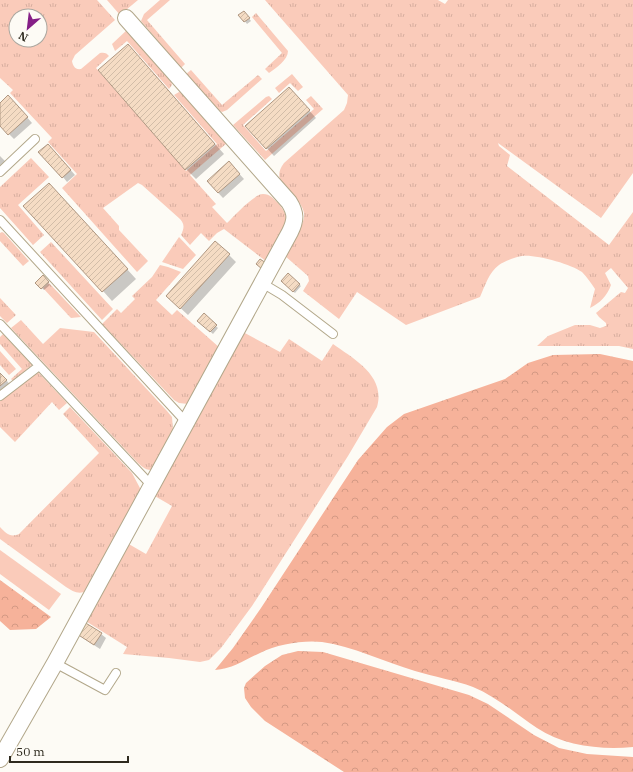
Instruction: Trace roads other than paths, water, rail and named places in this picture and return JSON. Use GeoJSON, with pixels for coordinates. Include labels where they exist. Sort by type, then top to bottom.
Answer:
{"type":"FeatureCollection","features":[{"type":"Feature","properties":{"kind":"street"},"geometry":{"type":"LineString","coordinates":[[0,759],[55,663],[152,486],[294,224],[296,217],[289,202],[126,18]]}},
{"type":"Feature","properties":{"kind":"lane"},"geometry":{"type":"LineString","coordinates":[[0,172],[36,139]]}},
{"type":"Feature","properties":{"kind":"lane"},"geometry":{"type":"LineString","coordinates":[[1,222],[186,422]]}},
{"type":"Feature","properties":{"kind":"lane"},"geometry":{"type":"LineString","coordinates":[[262,283],[282,295],[333,334]]}},
{"type":"Feature","properties":{"kind":"lane"},"geometry":{"type":"LineString","coordinates":[[0,324],[152,486]]}},
{"type":"Feature","properties":{"kind":"lane"},"geometry":{"type":"LineString","coordinates":[[0,396],[39,366]]}},
{"type":"Feature","properties":{"kind":"lane"},"geometry":{"type":"LineString","coordinates":[[55,663],[105,690],[116,673]]}}]}
